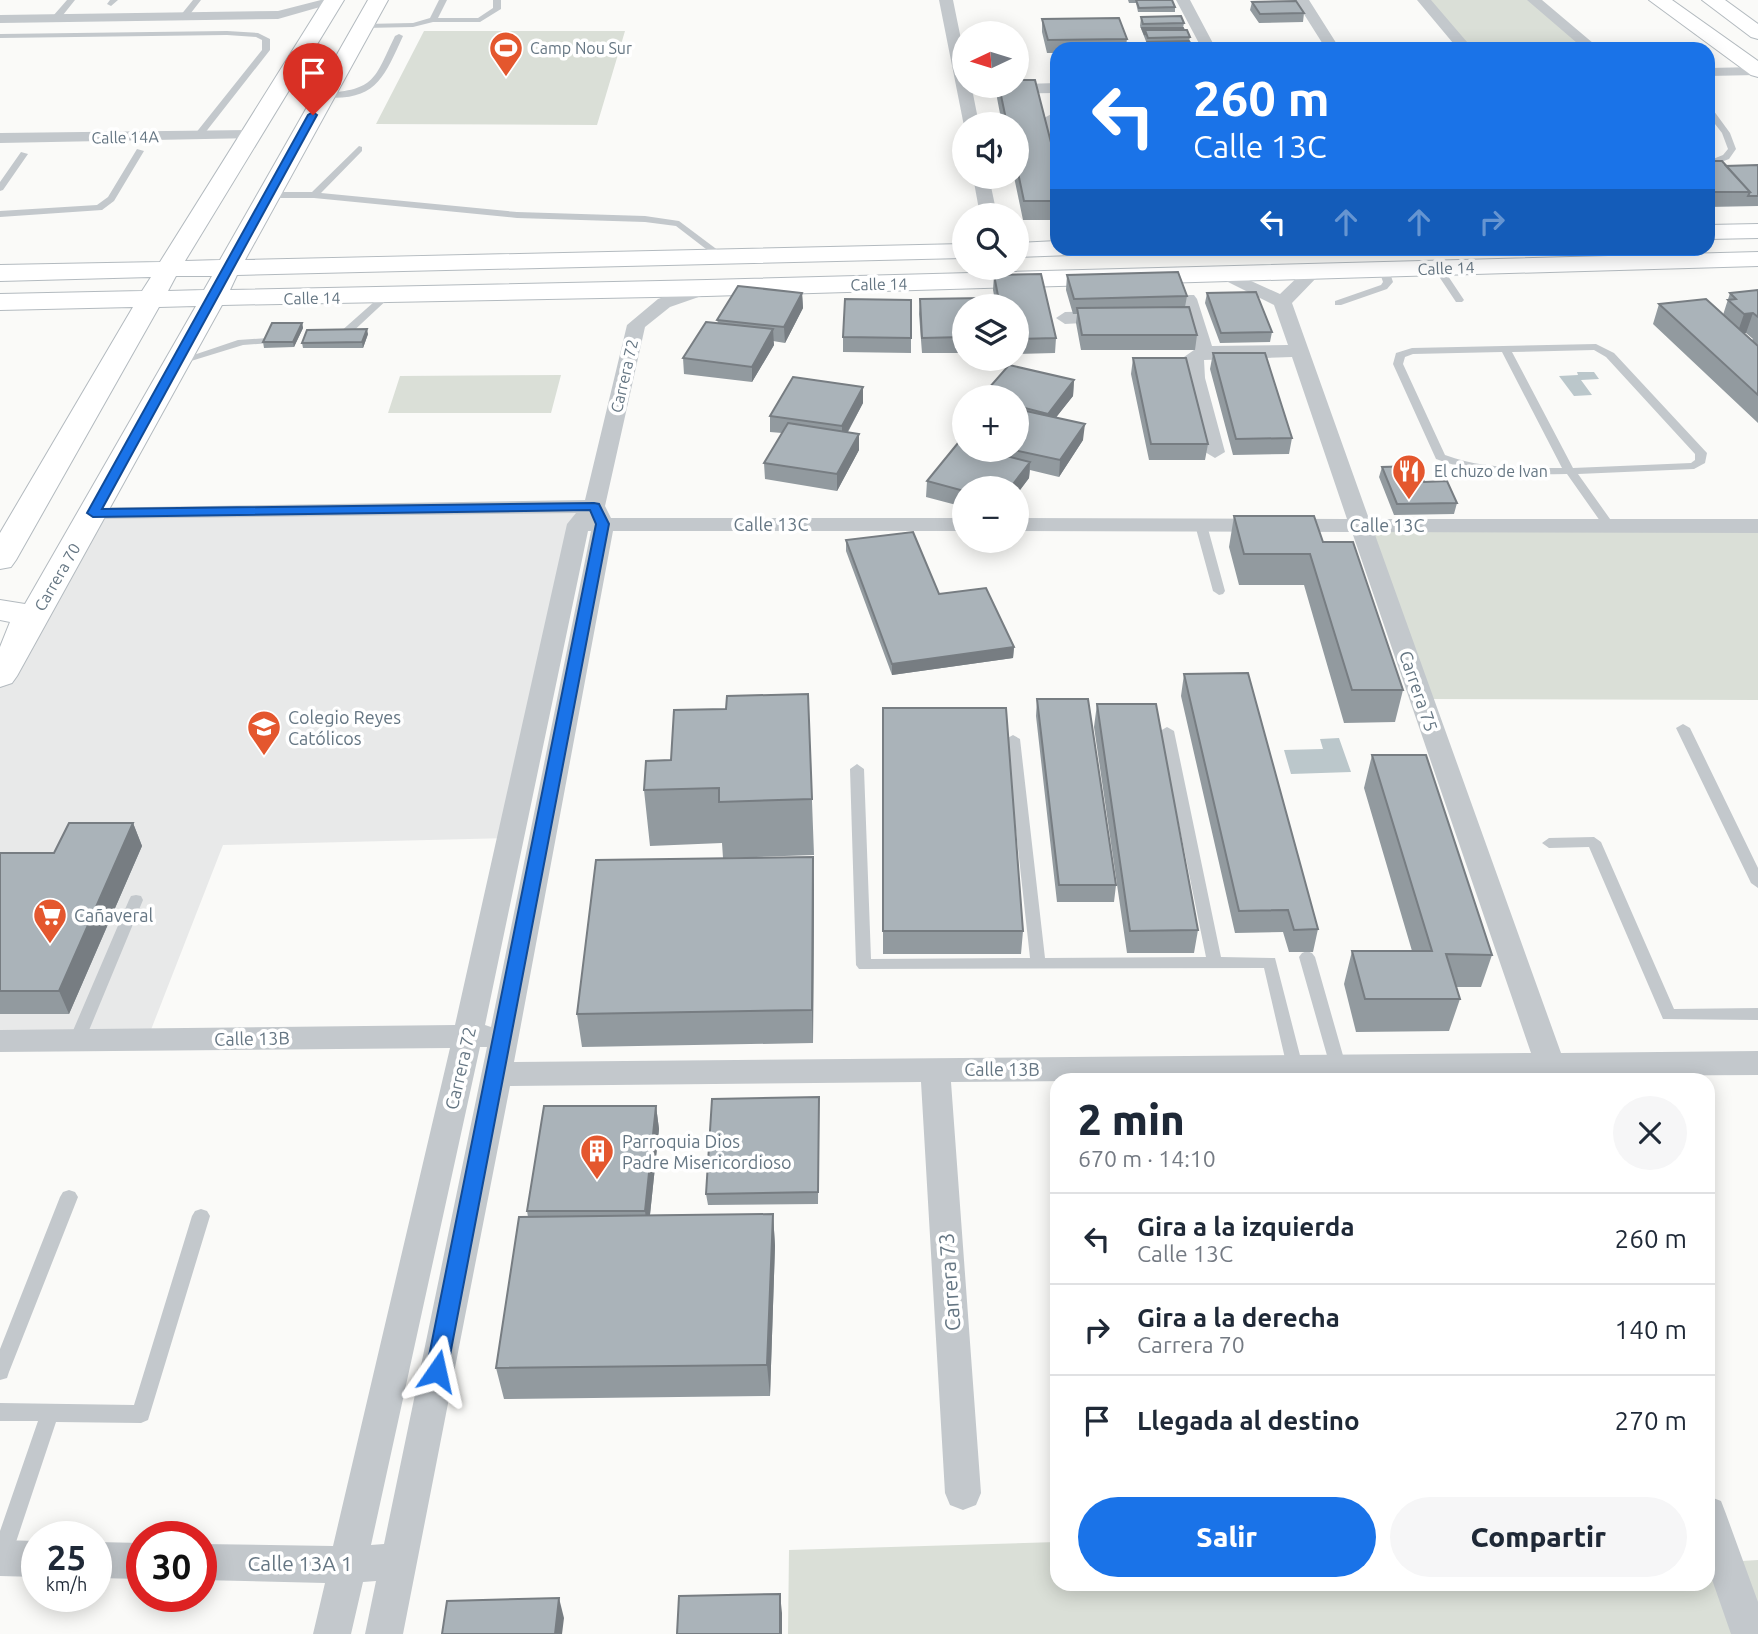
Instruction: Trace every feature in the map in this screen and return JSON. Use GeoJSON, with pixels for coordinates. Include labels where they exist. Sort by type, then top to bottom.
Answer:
{"type":"FeatureCollection","features":[{"type":"Feature","properties":{"kind":"street","name":"Carrera 70"},"geometry":{"type":"LineString","coordinates":[[0,676],[180,360],[261,205],[379,0]]}},
{"type":"Feature","properties":{"kind":"street"},"geometry":{"type":"LineString","coordinates":[[946,0],[952,30]]}},
{"type":"Feature","properties":{"kind":"street"},"geometry":{"type":"LineString","coordinates":[[1183,0],[1205,42]]}},
{"type":"Feature","properties":{"kind":"street"},"geometry":{"type":"LineString","coordinates":[[1302,0],[1329,42]]}},
{"type":"Feature","properties":{"kind":"street"},"geometry":{"type":"LineString","coordinates":[[1424,0],[1460,42]]}},
{"type":"Feature","properties":{"kind":"street"},"geometry":{"type":"LineString","coordinates":[[1534,0],[1585,42]]}},
{"type":"Feature","properties":{"kind":"street"},"geometry":{"type":"LineString","coordinates":[[1659,0],[1758,71]]}},
{"type":"Feature","properties":{"kind":"street"},"geometry":{"type":"LineString","coordinates":[[1712,0],[1758,33]]}},
{"type":"Feature","properties":{"kind":"street"},"geometry":{"type":"LineString","coordinates":[[0,19],[278,15],[334,1]]}},
{"type":"Feature","properties":{"kind":"street"},"geometry":{"type":"LineString","coordinates":[[1,557],[200,214],[334,1]]}},
{"type":"Feature","properties":{"kind":"street"},"geometry":{"type":"LineString","coordinates":[[278,15],[317,29]]}},
{"type":"Feature","properties":{"kind":"street"},"geometry":{"type":"LineString","coordinates":[[1715,72],[1758,71]]}},
{"type":"Feature","properties":{"kind":"street"},"geometry":{"type":"LineString","coordinates":[[1029,89],[1050,88]]}},
{"type":"Feature","properties":{"kind":"street","name":"Calle 14A"},"geometry":{"type":"LineString","coordinates":[[0,138],[250,135]]}},
{"type":"Feature","properties":{"kind":"street"},"geometry":{"type":"LineString","coordinates":[[261,205],[254,229],[261,241],[277,252],[328,264],[360,264]]}},
{"type":"Feature","properties":{"kind":"street"},"geometry":{"type":"LineString","coordinates":[[65,271],[152,245],[200,214]]}},
{"type":"Feature","properties":{"kind":"street"},"geometry":{"type":"LineString","coordinates":[[1715,232],[1758,231]]}},
{"type":"Feature","properties":{"kind":"street"},"geometry":{"type":"LineString","coordinates":[[1029,250],[1050,249]]}},
{"type":"Feature","properties":{"kind":"street","name":"Calle 14"},"geometry":{"type":"LineString","coordinates":[[0,273],[952,251]]}},
{"type":"Feature","properties":{"kind":"street"},"geometry":{"type":"LineString","coordinates":[[787,286],[766,281],[757,271],[766,261],[788,256]]}},
{"type":"Feature","properties":{"kind":"street"},"geometry":{"type":"LineString","coordinates":[[1502,267],[1524,260],[1526,256]]}},
{"type":"Feature","properties":{"kind":"street","name":"Calle 14"},"geometry":{"type":"LineString","coordinates":[[9,302],[386,296],[1758,259]]}},
{"type":"Feature","properties":{"kind":"street"},"geometry":{"type":"LineString","coordinates":[[1223,275],[1282,302],[1312,272]]}},
{"type":"Feature","properties":{"kind":"street","name":"Carrera 72"},"geometry":{"type":"LineString","coordinates":[[332,1634],[468,1035],[636,325],[664,303],[707,288]]}},
{"type":"Feature","properties":{"kind":"street"},"geometry":{"type":"LineString","coordinates":[[180,360],[202,333],[224,319],[251,308],[295,298]]}},
{"type":"Feature","properties":{"kind":"street"},"geometry":{"type":"LineString","coordinates":[[9,302],[66,309],[103,327],[119,348],[115,362]]}},
{"type":"Feature","properties":{"kind":"street","name":"Carrera 75"},"geometry":{"type":"LineString","coordinates":[[1282,302],[1553,1072]]}},
{"type":"Feature","properties":{"kind":"street"},"geometry":{"type":"LineString","coordinates":[[1168,317],[1191,308],[1205,352]]}},
{"type":"Feature","properties":{"kind":"street"},"geometry":{"type":"LineString","coordinates":[[1065,318],[1129,317]]}},
{"type":"Feature","properties":{"kind":"street"},"geometry":{"type":"LineString","coordinates":[[1215,452],[1192,360],[1205,352],[1299,351]]}},
{"type":"Feature","properties":{"kind":"street","name":"Calle 13C"},"geometry":{"type":"LineString","coordinates":[[93,513],[952,525]]}},
{"type":"Feature","properties":{"kind":"street","name":"Carrera 72"},"geometry":{"type":"LineString","coordinates":[[384,1634],[505,1037],[592,518]]}},
{"type":"Feature","properties":{"kind":"street","name":"Calle 13C"},"geometry":{"type":"LineString","coordinates":[[1029,525],[1758,526]]}},
{"type":"Feature","properties":{"kind":"street"},"geometry":{"type":"LineString","coordinates":[[0,610],[18,612],[27,620],[26,631]]}},
{"type":"Feature","properties":{"kind":"street","name":"Calle 13B"},"geometry":{"type":"LineString","coordinates":[[0,1041],[468,1035],[505,1037]]}},
{"type":"Feature","properties":{"kind":"street","name":"Calle 13B"},"geometry":{"type":"LineString","coordinates":[[1260,1073],[1295,1067],[1338,1066],[1553,1072],[1758,1063]]}},
{"type":"Feature","properties":{"kind":"street","name":"Calle 13B"},"geometry":{"type":"LineString","coordinates":[[497,1074],[935,1070],[1174,1073]]}},
{"type":"Feature","properties":{"kind":"street","name":"Carrera 73"},"geometry":{"type":"LineString","coordinates":[[935,1070],[963,1493]]}},
{"type":"Feature","properties":{"kind":"street"},"geometry":{"type":"LineString","coordinates":[[1715,1534],[1750,1634]]}},
{"type":"Feature","properties":{"kind":"street"},"geometry":{"type":"LineString","coordinates":[[0,1558],[21,1559]]}},
{"type":"Feature","properties":{"kind":"street","name":"Calle 13A 1"},"geometry":{"type":"LineString","coordinates":[[217,1562],[348,1565],[398,1561]]}},
{"type":"Feature","properties":{"kind":"lane"},"geometry":{"type":"LineString","coordinates":[[56,18],[71,0]]}},
{"type":"Feature","properties":{"kind":"lane"},"geometry":{"type":"LineString","coordinates":[[184,16],[197,0]]}},
{"type":"Feature","properties":{"kind":"lane"},"geometry":{"type":"LineString","coordinates":[[433,20],[443,0]]}},
{"type":"Feature","properties":{"kind":"lane"},"geometry":{"type":"LineString","coordinates":[[364,26],[413,25],[433,20],[480,20],[497,9],[497,0]]}},
{"type":"Feature","properties":{"kind":"lane"},"geometry":{"type":"LineString","coordinates":[[0,36],[227,33],[266,38],[266,50],[198,136]]}},
{"type":"Feature","properties":{"kind":"lane"},"geometry":{"type":"LineString","coordinates":[[324,95],[362,94],[375,84],[399,36]]}},
{"type":"Feature","properties":{"kind":"lane"},"geometry":{"type":"LineString","coordinates":[[1715,121],[1732,149],[1726,157],[1715,161]]}},
{"type":"Feature","properties":{"kind":"lane"},"geometry":{"type":"LineString","coordinates":[[314,195],[359,149]]}},
{"type":"Feature","properties":{"kind":"lane"},"geometry":{"type":"LineString","coordinates":[[0,214],[99,208],[111,199],[140,151]]}},
{"type":"Feature","properties":{"kind":"lane"},"geometry":{"type":"LineString","coordinates":[[0,188],[24,154]]}},
{"type":"Feature","properties":{"kind":"lane"},"geometry":{"type":"LineString","coordinates":[[261,205],[314,195],[517,215],[645,219],[680,224],[722,257]]}},
{"type":"Feature","properties":{"kind":"lane"},"geometry":{"type":"LineString","coordinates":[[1439,269],[1459,300]]}},
{"type":"Feature","properties":{"kind":"lane"},"geometry":{"type":"LineString","coordinates":[[1338,303],[1384,287],[1388,282],[1384,270]]}},
{"type":"Feature","properties":{"kind":"lane"},"geometry":{"type":"LineString","coordinates":[[343,335],[386,296]]}},
{"type":"Feature","properties":{"kind":"lane"},"geometry":{"type":"LineString","coordinates":[[180,360],[242,342],[268,341]]}},
{"type":"Feature","properties":{"kind":"lane"},"geometry":{"type":"LineString","coordinates":[[1596,347],[1610,355],[1701,453],[1700,461],[1694,466],[1569,470],[1478,468],[1449,463],[1440,457],[1398,364],[1400,355],[1412,351],[1596,347]]}},
{"type":"Feature","properties":{"kind":"lane"},"geometry":{"type":"LineString","coordinates":[[1506,350],[1569,470],[1609,526]]}},
{"type":"Feature","properties":{"kind":"lane"},"geometry":{"type":"LineString","coordinates":[[1201,525],[1219,591]]}},
{"type":"Feature","properties":{"kind":"lane"},"geometry":{"type":"LineString","coordinates":[[1683,729],[1758,883]]}},
{"type":"Feature","properties":{"kind":"lane"},"geometry":{"type":"LineString","coordinates":[[1167,731],[1215,962]]}},
{"type":"Feature","properties":{"kind":"lane"},"geometry":{"type":"LineString","coordinates":[[1013,739],[1038,963]]}},
{"type":"Feature","properties":{"kind":"lane"},"geometry":{"type":"LineString","coordinates":[[857,769],[864,965],[1270,962],[1295,1067]]}},
{"type":"Feature","properties":{"kind":"lane"},"geometry":{"type":"LineString","coordinates":[[1549,843],[1594,842],[1669,1015],[1758,1014]]}},
{"type":"Feature","properties":{"kind":"lane"},"geometry":{"type":"LineString","coordinates":[[78,1040],[136,900]]}},
{"type":"Feature","properties":{"kind":"lane"},"geometry":{"type":"LineString","coordinates":[[1307,957],[1338,1066]]}},
{"type":"Feature","properties":{"kind":"lane"},"geometry":{"type":"LineString","coordinates":[[0,1372],[69,1197]]}},
{"type":"Feature","properties":{"kind":"lane"},"geometry":{"type":"LineString","coordinates":[[0,1412],[141,1414],[201,1216]]}},
{"type":"Feature","properties":{"kind":"lane"},"geometry":{"type":"LineString","coordinates":[[0,1558],[50,1413]]}},
{"type":"Feature","properties":{"kind":"shaded area"},"geometry":{"type":"Polygon","coordinates":[[[1424,0],[1534,0],[1585,42],[1460,42],[1424,0]]]}},
{"type":"Feature","properties":{"kind":"shaded area","name":"Camp Nou Sur"},"geometry":{"type":"Polygon","coordinates":[[[424,31],[625,31],[597,125],[376,124],[424,31]]]}},
{"type":"Feature","properties":{"kind":"shaded area"},"geometry":{"type":"Polygon","coordinates":[[[1577,372],[1594,372],[1599,379],[1581,380],[1592,395],[1574,396],[1559,376],[1578,375],[1577,372]]]}},
{"type":"Feature","properties":{"kind":"shaded area"},"geometry":{"type":"Polygon","coordinates":[[[561,375],[551,413],[388,413],[400,376],[561,375]]]}},
{"type":"Feature","properties":{"kind":"shaded area","name":"Colegio Reyes Católicos"},"geometry":{"type":"Polygon","coordinates":[[[594,506],[578,524],[512,838],[223,845],[147,1040],[0,1041],[0,676],[93,513],[594,506]]]}},
{"type":"Feature","properties":{"kind":"shaded area"},"geometry":{"type":"Polygon","coordinates":[[[1361,525],[1758,526],[1758,700],[1422,699],[1361,525]]]}},
{"type":"Feature","properties":{"kind":"shaded area"},"geometry":{"type":"Polygon","coordinates":[[[1339,738],[1351,772],[1291,774],[1284,750],[1323,749],[1320,739],[1339,738]]]}},
{"type":"Feature","properties":{"kind":"shaded area"},"geometry":{"type":"Polygon","coordinates":[[[1050,1542],[1050,1591],[1715,1591],[1715,1563],[1758,1560],[1758,1634],[788,1634],[789,1550],[1050,1542]]]}},
{"type":"Feature","properties":{"kind":"building"},"geometry":{"type":"Polygon","coordinates":[[[1136,0],[1172,0],[1175,7],[1139,8],[1136,0]]]}},
{"type":"Feature","properties":{"kind":"building"},"geometry":{"type":"Polygon","coordinates":[[[1296,1],[1304,13],[1260,14],[1252,2],[1296,1]]]}},
{"type":"Feature","properties":{"kind":"building"},"geometry":{"type":"Polygon","coordinates":[[[1181,16],[1184,23],[1143,24],[1141,17],[1181,16]]]}},
{"type":"Feature","properties":{"kind":"building"},"geometry":{"type":"Polygon","coordinates":[[[1119,18],[1127,39],[1048,40],[1042,19],[1119,18]]]}},
{"type":"Feature","properties":{"kind":"building"},"geometry":{"type":"Polygon","coordinates":[[[1142,28],[1184,30],[1145,30],[1145,35],[1142,28]]]}},
{"type":"Feature","properties":{"kind":"building"},"geometry":{"type":"Polygon","coordinates":[[[1145,30],[1187,30],[1190,37],[1148,38],[1145,30]]]}},
{"type":"Feature","properties":{"kind":"building"},"geometry":{"type":"Polygon","coordinates":[[[1029,80],[1035,80],[1050,139],[1050,201],[1024,201],[1021,189],[1029,189],[1029,112],[1004,112],[1002,98],[1029,98],[1029,80]]]}},
{"type":"Feature","properties":{"kind":"building"},"geometry":{"type":"Polygon","coordinates":[[[1715,161],[1722,161],[1750,192],[1715,192],[1715,161]]]}},
{"type":"Feature","properties":{"kind":"building"},"geometry":{"type":"Polygon","coordinates":[[[1758,165],[1758,196],[1748,196],[1750,192],[1726,166],[1758,165]]]}},
{"type":"Feature","properties":{"kind":"building"},"geometry":{"type":"Polygon","coordinates":[[[1178,272],[1187,296],[1074,299],[1067,275],[1178,272]]]}},
{"type":"Feature","properties":{"kind":"building"},"geometry":{"type":"Polygon","coordinates":[[[1029,274],[1041,274],[1056,338],[1029,339],[1029,294],[998,294],[995,280],[1029,280],[1029,274]]]}},
{"type":"Feature","properties":{"kind":"building"},"geometry":{"type":"Polygon","coordinates":[[[738,286],[802,293],[784,327],[717,320],[738,286]]]}},
{"type":"Feature","properties":{"kind":"building"},"geometry":{"type":"Polygon","coordinates":[[[1758,290],[1758,317],[1753,313],[1744,314],[1728,300],[1736,299],[1730,293],[1758,290]]]}},
{"type":"Feature","properties":{"kind":"building"},"geometry":{"type":"Polygon","coordinates":[[[1256,292],[1272,332],[1221,333],[1207,293],[1256,292]]]}},
{"type":"Feature","properties":{"kind":"building"},"geometry":{"type":"Polygon","coordinates":[[[845,299],[911,300],[911,338],[843,337],[845,299]]]}},
{"type":"Feature","properties":{"kind":"building"},"geometry":{"type":"Polygon","coordinates":[[[920,299],[952,299],[952,337],[922,338],[920,299]]]}},
{"type":"Feature","properties":{"kind":"building"},"geometry":{"type":"Polygon","coordinates":[[[1706,299],[1758,346],[1758,395],[1659,304],[1706,299]]]}},
{"type":"Feature","properties":{"kind":"building"},"geometry":{"type":"Polygon","coordinates":[[[1189,307],[1197,335],[1082,335],[1077,308],[1189,307]]]}},
{"type":"Feature","properties":{"kind":"building"},"geometry":{"type":"Polygon","coordinates":[[[706,322],[773,329],[752,367],[683,358],[706,322]]]}},
{"type":"Feature","properties":{"kind":"building"},"geometry":{"type":"Polygon","coordinates":[[[272,323],[302,323],[293,342],[263,342],[272,323]]]}},
{"type":"Feature","properties":{"kind":"building"},"geometry":{"type":"Polygon","coordinates":[[[367,329],[362,342],[302,343],[307,330],[367,329]]]}},
{"type":"Feature","properties":{"kind":"building"},"geometry":{"type":"Polygon","coordinates":[[[1213,353],[1265,353],[1292,438],[1236,439],[1213,353]]]}},
{"type":"Feature","properties":{"kind":"building"},"geometry":{"type":"Polygon","coordinates":[[[1133,358],[1186,358],[1208,444],[1151,444],[1133,358]]]}},
{"type":"Feature","properties":{"kind":"building"},"geometry":{"type":"Polygon","coordinates":[[[1029,370],[1074,380],[1048,414],[1029,409],[1029,385],[992,385],[1004,371],[1029,370]]]}},
{"type":"Feature","properties":{"kind":"building"},"geometry":{"type":"Polygon","coordinates":[[[793,377],[863,387],[842,426],[770,416],[793,377]]]}},
{"type":"Feature","properties":{"kind":"building"},"geometry":{"type":"Polygon","coordinates":[[[1029,412],[1085,424],[1060,460],[1029,453],[1029,412]]]}},
{"type":"Feature","properties":{"kind":"building"},"geometry":{"type":"Polygon","coordinates":[[[788,423],[859,434],[837,474],[764,463],[788,423]]]}},
{"type":"Feature","properties":{"kind":"building"},"geometry":{"type":"Polygon","coordinates":[[[952,450],[952,462],[1030,462],[1019,476],[952,476],[952,488],[927,481],[952,450]]]}},
{"type":"Feature","properties":{"kind":"building"},"geometry":{"type":"Polygon","coordinates":[[[1417,466],[1424,482],[1447,481],[1457,503],[1397,504],[1382,467],[1417,466]]]}},
{"type":"Feature","properties":{"kind":"building"},"geometry":{"type":"Polygon","coordinates":[[[1234,516],[1314,516],[1323,542],[1353,542],[1403,690],[1352,690],[1310,554],[1244,554],[1234,516]]]}},
{"type":"Feature","properties":{"kind":"building"},"geometry":{"type":"Polygon","coordinates":[[[913,532],[939,594],[986,588],[1014,647],[892,664],[846,540],[913,532]]]}},
{"type":"Feature","properties":{"kind":"building"},"geometry":{"type":"Polygon","coordinates":[[[1248,673],[1318,929],[1294,930],[1288,910],[1239,911],[1184,674],[1248,673]]]}},
{"type":"Feature","properties":{"kind":"building"},"geometry":{"type":"Polygon","coordinates":[[[808,694],[812,799],[719,802],[719,788],[644,790],[646,761],[671,760],[674,710],[726,709],[727,696],[808,694]]]}},
{"type":"Feature","properties":{"kind":"building"},"geometry":{"type":"Polygon","coordinates":[[[1037,699],[1088,699],[1116,885],[1059,885],[1037,699]]]}},
{"type":"Feature","properties":{"kind":"building"},"geometry":{"type":"Polygon","coordinates":[[[1097,704],[1156,704],[1198,930],[1130,931],[1097,704]]]}},
{"type":"Feature","properties":{"kind":"building"},"geometry":{"type":"Polygon","coordinates":[[[883,708],[1006,708],[1023,931],[883,931],[883,708]]]}},
{"type":"Feature","properties":{"kind":"building"},"geometry":{"type":"Polygon","coordinates":[[[1372,755],[1426,755],[1492,955],[1446,954],[1460,999],[1365,999],[1352,951],[1432,951],[1372,755]]]}},
{"type":"Feature","properties":{"kind":"building","name":"Cañaveral"},"geometry":{"type":"Polygon","coordinates":[[[69,823],[133,823],[59,991],[0,991],[0,853],[54,853],[69,823]]]}},
{"type":"Feature","properties":{"kind":"building"},"geometry":{"type":"Polygon","coordinates":[[[813,857],[812,1010],[577,1014],[596,860],[813,857]]]}},
{"type":"Feature","properties":{"kind":"building"},"geometry":{"type":"Polygon","coordinates":[[[819,1097],[818,1192],[706,1194],[712,1099],[819,1097]]]}},
{"type":"Feature","properties":{"kind":"building","name":"Parroquia Dios Padre Misericordioso"},"geometry":{"type":"Polygon","coordinates":[[[544,1106],[656,1106],[645,1211],[527,1211],[544,1106]]]}},
{"type":"Feature","properties":{"kind":"building"},"geometry":{"type":"Polygon","coordinates":[[[773,1214],[767,1365],[496,1368],[519,1217],[773,1214]]]}},
{"type":"Feature","properties":{"kind":"building"},"geometry":{"type":"Polygon","coordinates":[[[780,1594],[780,1634],[677,1634],[679,1596],[780,1594]]]}},
{"type":"Feature","properties":{"kind":"building"},"geometry":{"type":"Polygon","coordinates":[[[559,1598],[555,1634],[442,1634],[447,1601],[559,1598]]]}},
{"type":"Feature","properties":{"kind":"place","name":"Camp Nou Sur"},"geometry":{"type":"Point","coordinates":[506,78]}},
{"type":"Feature","properties":{"kind":"place","name":"El chuzo de Ivan"},"geometry":{"type":"Point","coordinates":[1409,501]}},
{"type":"Feature","properties":{"kind":"place","name":"Colegio Reyes Católicos"},"geometry":{"type":"Point","coordinates":[264,757]}},
{"type":"Feature","properties":{"kind":"place","name":"Cañaveral"},"geometry":{"type":"Point","coordinates":[50,945]}},
{"type":"Feature","properties":{"kind":"place","name":"Parroquia Dios Padre Misericordioso"},"geometry":{"type":"Point","coordinates":[597,1181]}},
{"type":"Feature","properties":{"kind":"route"},"geometry":{"type":"LineString","coordinates":[[313,115],[256,215],[182,357],[93,513],[594,506],[603,524],[505,1037],[437,1371]]}}]}
